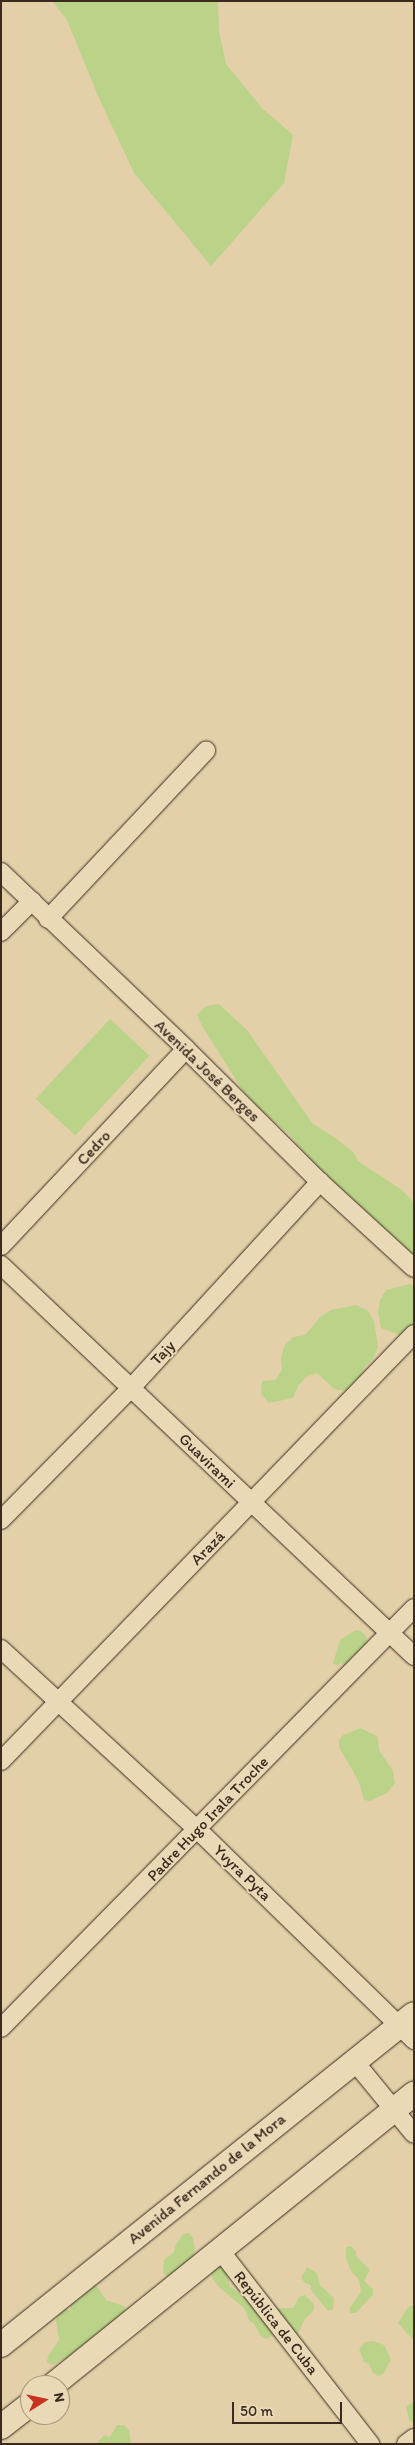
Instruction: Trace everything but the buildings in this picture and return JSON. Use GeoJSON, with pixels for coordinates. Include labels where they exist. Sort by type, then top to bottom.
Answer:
{"type":"FeatureCollection","features":[{"type":"Feature","properties":{"kind":"main road","name":"Avenida Fernando de la Mora"},"geometry":{"type":"LineString","coordinates":[[1,2345],[354,2061],[409,2027]]}},
{"type":"Feature","properties":{"kind":"main road"},"geometry":{"type":"LineString","coordinates":[[65,2375],[219,2249],[414,2094]]}},
{"type":"Feature","properties":{"kind":"main road"},"geometry":{"type":"LineString","coordinates":[[1,2427],[20,2412]]}},
{"type":"Feature","properties":{"kind":"street"},"geometry":{"type":"LineString","coordinates":[[48,919],[206,751]]}},
{"type":"Feature","properties":{"kind":"street","name":"Avenida José Berges"},"geometry":{"type":"LineString","coordinates":[[1,872],[186,1049],[320,1182],[414,1268]]}},
{"type":"Feature","properties":{"kind":"street"},"geometry":{"type":"LineString","coordinates":[[1,932],[32,901]]}},
{"type":"Feature","properties":{"kind":"street","name":"Cedro"},"geometry":{"type":"LineString","coordinates":[[1,1246],[186,1049]]}},
{"type":"Feature","properties":{"kind":"street","name":"Tajy"},"geometry":{"type":"LineString","coordinates":[[1,1520],[131,1388],[320,1182]]}},
{"type":"Feature","properties":{"kind":"street","name":"Guavirami"},"geometry":{"type":"LineString","coordinates":[[1,1265],[414,1656]]}},
{"type":"Feature","properties":{"kind":"street","name":"Arazá"},"geometry":{"type":"LineString","coordinates":[[1,1761],[414,1334]]}},
{"type":"Feature","properties":{"kind":"street","name":"Padre Hugo Irala Troche"},"geometry":{"type":"LineString","coordinates":[[1,2028],[198,1831],[414,1608]]}},
{"type":"Feature","properties":{"kind":"street","name":"Yvyra Pyta"},"geometry":{"type":"LineString","coordinates":[[1,1649],[409,2027]]}},
{"type":"Feature","properties":{"kind":"street"},"geometry":{"type":"LineString","coordinates":[[354,2061],[414,2134]]}},
{"type":"Feature","properties":{"kind":"street","name":"República de Cuba"},"geometry":{"type":"LineString","coordinates":[[219,2249],[370,2444]]}},
{"type":"Feature","properties":{"kind":"street"},"geometry":{"type":"LineString","coordinates":[[406,2444],[414,2438]]}},
{"type":"Feature","properties":{"kind":"green space"},"geometry":{"type":"Polygon","coordinates":[[[52,1],[218,1],[219,31],[226,64],[262,108],[293,135],[284,183],[211,266],[134,173],[98,96],[67,20],[52,1]]]}},
{"type":"Feature","properties":{"kind":"green space"},"geometry":{"type":"Polygon","coordinates":[[[219,1004],[247,1030],[313,1124],[334,1137],[354,1153],[358,1161],[402,1190],[414,1203],[414,1257],[336,1191],[290,1135],[260,1109],[243,1091],[197,1015],[206,1006],[219,1004]]]}},
{"type":"Feature","properties":{"kind":"green space"},"geometry":{"type":"Polygon","coordinates":[[[110,1019],[149,1056],[75,1136],[36,1099],[110,1019]]]}},
{"type":"Feature","properties":{"kind":"green space"},"geometry":{"type":"Polygon","coordinates":[[[410,1284],[414,1286],[414,1336],[405,1337],[381,1328],[378,1313],[380,1300],[386,1290],[410,1284]]]}},
{"type":"Feature","properties":{"kind":"green space"},"geometry":{"type":"Polygon","coordinates":[[[356,1305],[367,1310],[374,1321],[378,1347],[373,1359],[364,1368],[352,1392],[334,1389],[317,1373],[306,1377],[298,1386],[293,1398],[269,1403],[261,1394],[262,1381],[275,1380],[282,1370],[281,1358],[284,1346],[293,1337],[305,1335],[320,1317],[331,1310],[356,1305]]]}},
{"type":"Feature","properties":{"kind":"green space"},"geometry":{"type":"Polygon","coordinates":[[[355,1630],[361,1631],[366,1636],[367,1643],[365,1648],[353,1655],[347,1666],[341,1663],[338,1666],[333,1663],[340,1640],[355,1630]]]}},
{"type":"Feature","properties":{"kind":"green space"},"geometry":{"type":"Polygon","coordinates":[[[361,1728],[378,1737],[379,1750],[393,1771],[395,1783],[387,1793],[370,1801],[364,1800],[359,1782],[339,1747],[339,1740],[343,1735],[361,1728]]]}},
{"type":"Feature","properties":{"kind":"green space"},"geometry":{"type":"Polygon","coordinates":[[[189,2233],[193,2238],[195,2250],[189,2267],[169,2277],[163,2273],[164,2260],[174,2252],[175,2246],[183,2234],[189,2233]]]}},
{"type":"Feature","properties":{"kind":"green space"},"geometry":{"type":"Polygon","coordinates":[[[351,2246],[356,2251],[356,2256],[370,2270],[364,2281],[373,2289],[373,2295],[356,2313],[350,2313],[350,2307],[361,2292],[359,2280],[351,2271],[346,2259],[346,2247],[351,2246]]]}},
{"type":"Feature","properties":{"kind":"green space"},"geometry":{"type":"Polygon","coordinates":[[[221,2263],[227,2273],[230,2286],[262,2312],[275,2331],[272,2336],[266,2339],[260,2335],[254,2324],[249,2320],[244,2308],[220,2288],[212,2278],[211,2272],[221,2263]]]}},
{"type":"Feature","properties":{"kind":"green space"},"geometry":{"type":"Polygon","coordinates":[[[307,2267],[317,2273],[320,2285],[334,2298],[333,2310],[327,2310],[311,2290],[311,2285],[305,2283],[301,2278],[307,2267]]]}},
{"type":"Feature","properties":{"kind":"green space"},"geometry":{"type":"Polygon","coordinates":[[[90,2283],[96,2285],[106,2300],[124,2306],[126,2312],[69,2359],[63,2359],[52,2365],[47,2362],[48,2356],[59,2340],[56,2320],[58,2313],[63,2310],[71,2310],[70,2304],[90,2283]]]}},
{"type":"Feature","properties":{"kind":"green space"},"geometry":{"type":"Polygon","coordinates":[[[305,2295],[314,2304],[314,2310],[305,2319],[297,2335],[292,2337],[275,2311],[281,2308],[293,2308],[299,2297],[305,2295]]]}},
{"type":"Feature","properties":{"kind":"green space"},"geometry":{"type":"Polygon","coordinates":[[[414,2305],[414,2341],[398,2323],[408,2307],[414,2305]]]}},
{"type":"Feature","properties":{"kind":"green space"},"geometry":{"type":"Polygon","coordinates":[[[373,2341],[384,2345],[391,2359],[384,2373],[379,2376],[373,2373],[369,2364],[364,2362],[359,2349],[365,2342],[373,2341]]]}},
{"type":"Feature","properties":{"kind":"green space"},"geometry":{"type":"Polygon","coordinates":[[[414,2401],[414,2423],[409,2420],[406,2407],[414,2401]]]}},
{"type":"Feature","properties":{"kind":"green space"},"geometry":{"type":"Polygon","coordinates":[[[117,2425],[124,2425],[129,2430],[131,2444],[96,2444],[104,2435],[110,2437],[117,2425]]]}}]}
